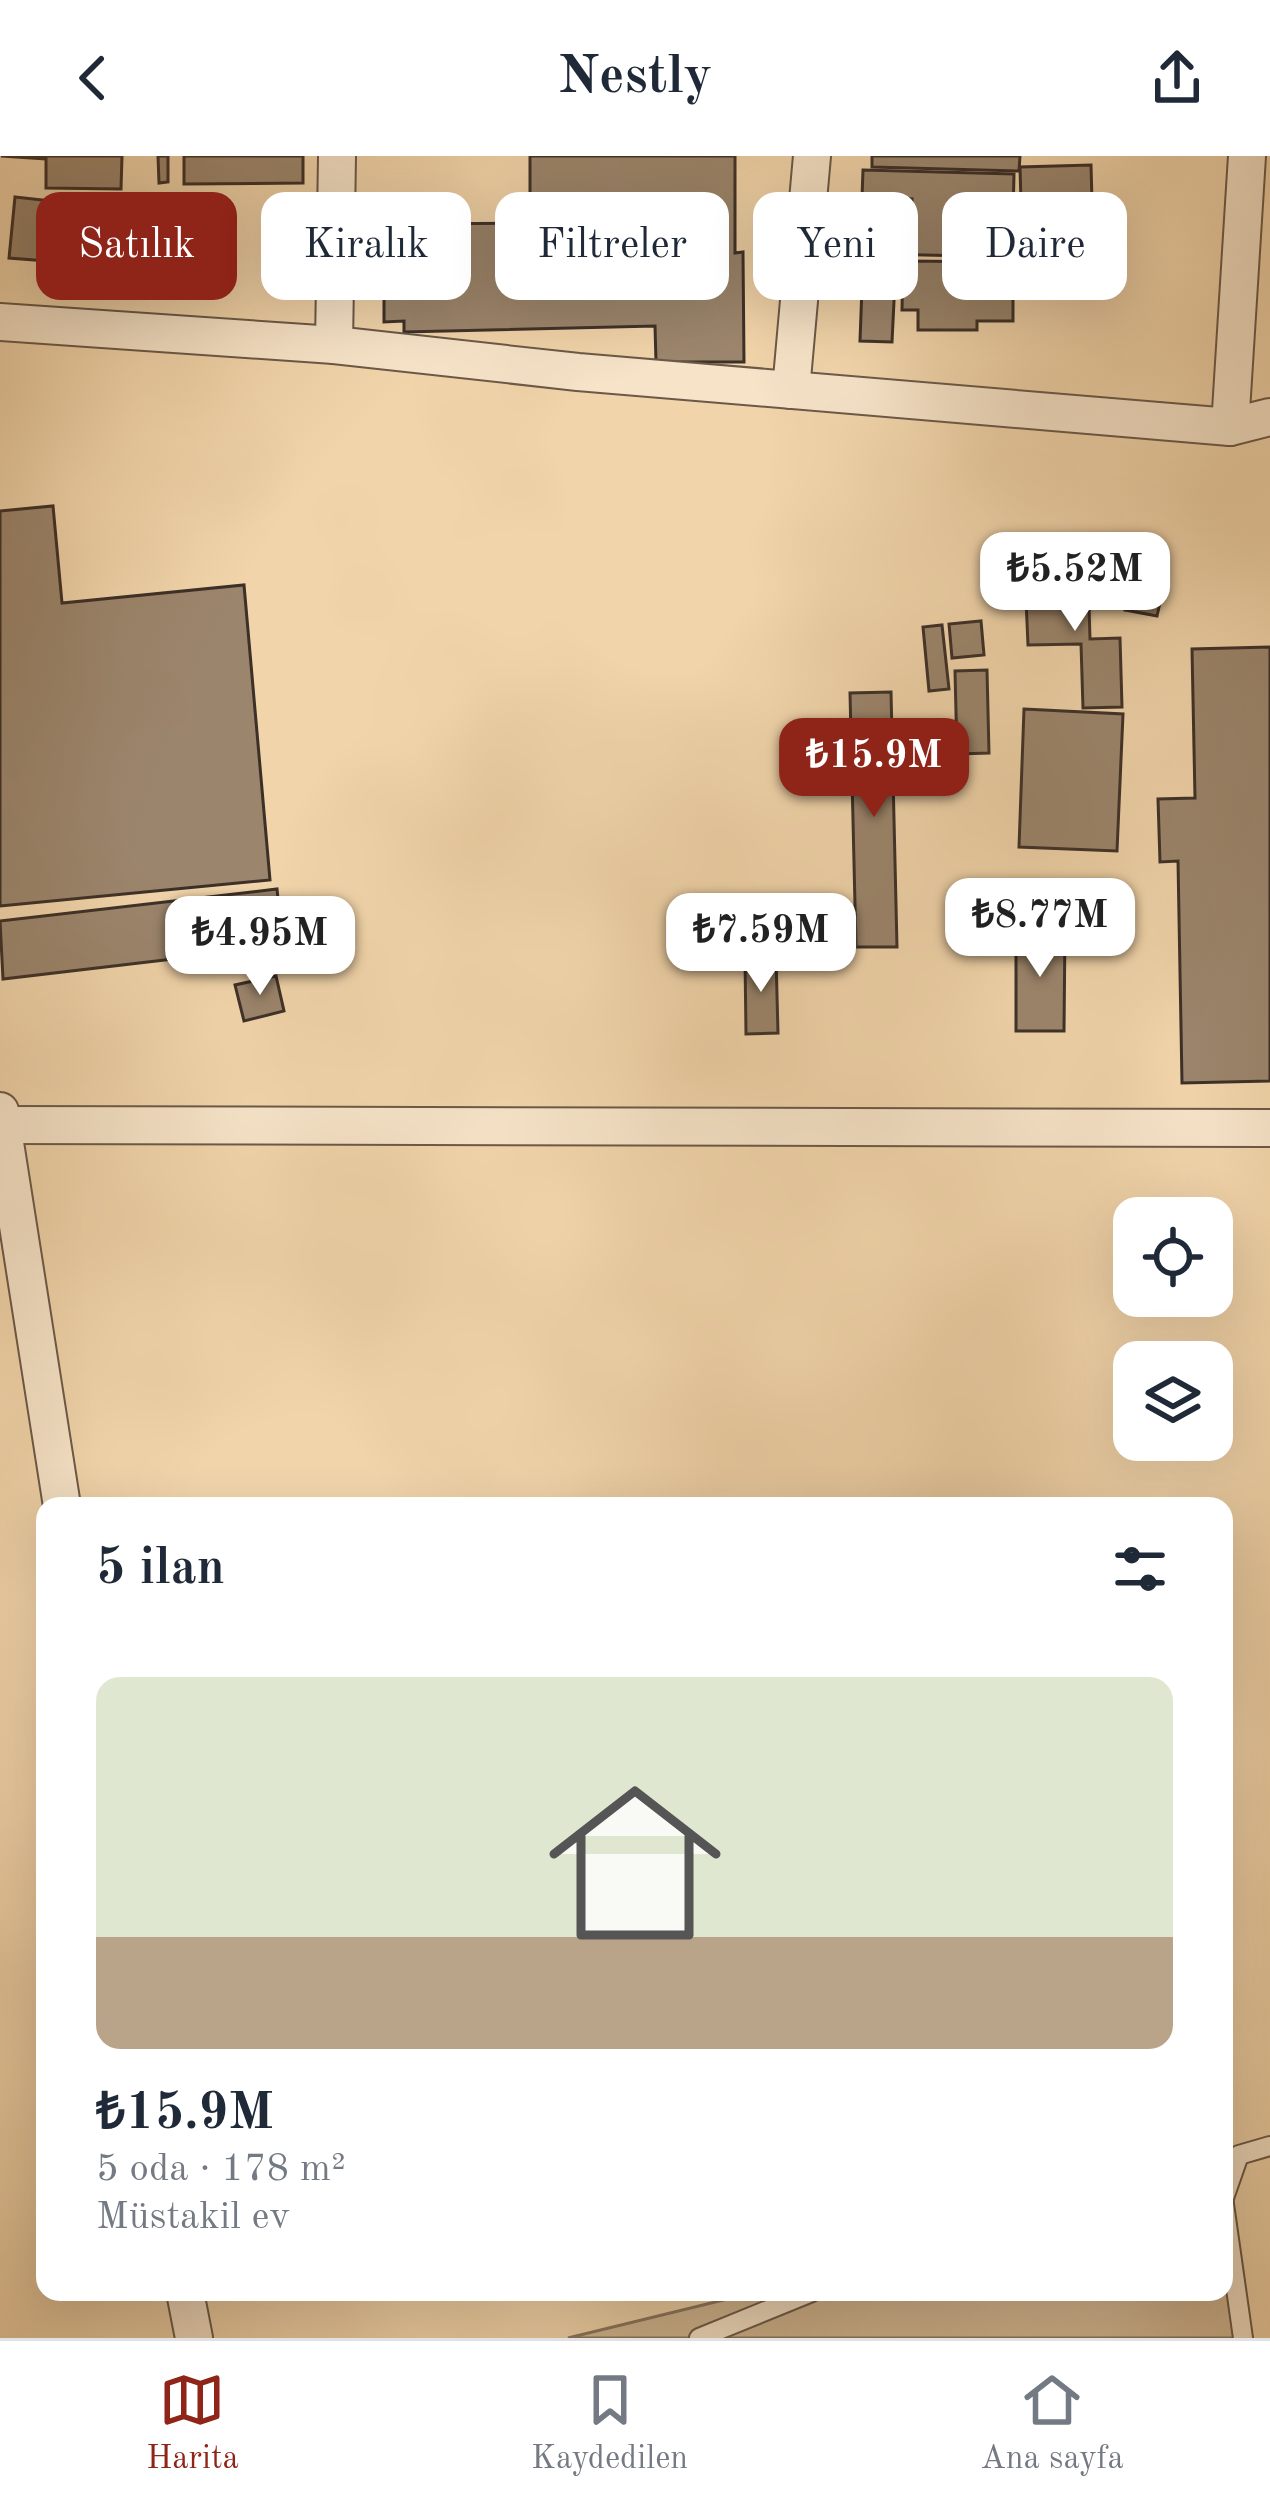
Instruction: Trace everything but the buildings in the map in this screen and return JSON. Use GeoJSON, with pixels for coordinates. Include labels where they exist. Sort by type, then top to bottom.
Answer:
{"type":"FeatureCollection","features":[{"type":"Feature","properties":{"kind":"street"},"geometry":{"type":"LineString","coordinates":[[334,345],[337,156]]}},
{"type":"Feature","properties":{"kind":"street"},"geometry":{"type":"LineString","coordinates":[[790,390],[812,156]]}},
{"type":"Feature","properties":{"kind":"street"},"geometry":{"type":"LineString","coordinates":[[1230,428],[1247,156]]}},
{"type":"Feature","properties":{"kind":"street"},"geometry":{"type":"LineString","coordinates":[[0,322],[334,345],[578,372],[1230,428],[1270,417]]}},
{"type":"Feature","properties":{"kind":"street"},"geometry":{"type":"LineString","coordinates":[[61,1497],[1,1120],[1270,1128]]}},
{"type":"Feature","properties":{"kind":"street"},"geometry":{"type":"LineString","coordinates":[[187,2301],[194,2338]]}},
{"type":"Feature","properties":{"kind":"lane"},"geometry":{"type":"LineString","coordinates":[[1233,2173],[1239,2155],[1270,2146]]}},
{"type":"Feature","properties":{"kind":"lane"},"geometry":{"type":"LineString","coordinates":[[1233,2266],[1243,2338]]}},
{"type":"Feature","properties":{"kind":"lane"},"geometry":{"type":"LineString","coordinates":[[699,2338],[790,2301]]}},
{"type":"Feature","properties":{"kind":"shaded area"},"geometry":{"type":"Polygon","coordinates":[[[719,2301],[1231,2301],[1236,2338],[568,2338],[719,2301]]]}}]}
